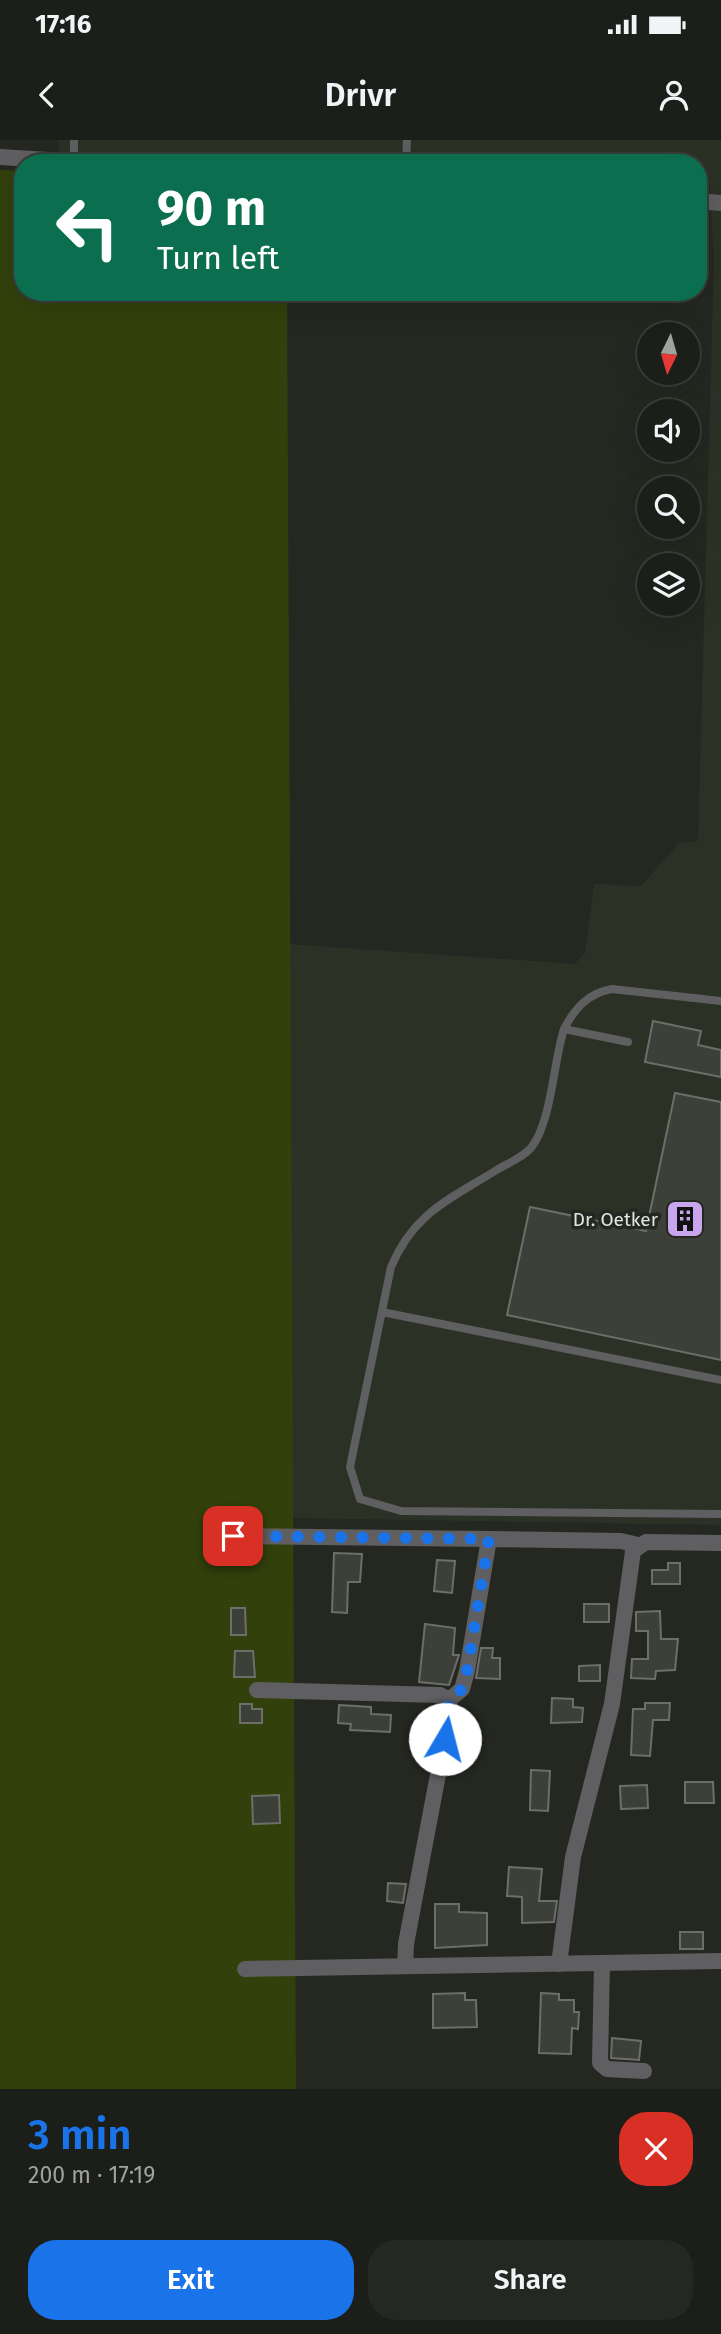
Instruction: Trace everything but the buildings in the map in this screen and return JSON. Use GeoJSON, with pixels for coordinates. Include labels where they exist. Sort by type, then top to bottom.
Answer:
{"type":"FeatureCollection","features":[{"type":"Feature","properties":{"kind":"street"},"geometry":{"type":"LineString","coordinates":[[233,1536],[621,1541],[638,1545],[656,1541],[721,1543]]}},
{"type":"Feature","properties":{"kind":"street"},"geometry":{"type":"LineString","coordinates":[[449,1700],[462,1689],[467,1671],[489,1539]]}},
{"type":"Feature","properties":{"kind":"street"},"geometry":{"type":"LineString","coordinates":[[559,1964],[573,1857],[612,1704],[630,1565],[638,1545]]}},
{"type":"Feature","properties":{"kind":"street"},"geometry":{"type":"LineString","coordinates":[[257,1690],[440,1695],[449,1700]]}},
{"type":"Feature","properties":{"kind":"street"},"geometry":{"type":"LineString","coordinates":[[405,1966],[406,1944],[450,1712],[449,1700]]}},
{"type":"Feature","properties":{"kind":"street"},"geometry":{"type":"LineString","coordinates":[[245,1969],[721,1961]]}},
{"type":"Feature","properties":{"kind":"street"},"geometry":{"type":"LineString","coordinates":[[602,1964],[600,2063],[607,2069],[644,2071]]}},
{"type":"Feature","properties":{"kind":"lane"},"geometry":{"type":"LineString","coordinates":[[721,1001],[612,989],[595,992],[573,1012],[556,1054],[542,1128],[536,1141],[528,1151],[419,1221],[401,1241],[390,1267],[351,1467],[354,1487],[360,1499],[401,1511],[721,1514]]}},
{"type":"Feature","properties":{"kind":"lane"},"geometry":{"type":"LineString","coordinates":[[564,1029],[628,1042]]}},
{"type":"Feature","properties":{"kind":"lane"},"geometry":{"type":"LineString","coordinates":[[382,1312],[721,1380]]}},
{"type":"Feature","properties":{"kind":"shaded area"},"geometry":{"type":"Polygon","coordinates":[[[59,140],[721,140],[721,1525],[230,1517],[200,938],[575,964],[585,952],[594,884],[641,886],[679,843],[698,841],[714,262],[707,154],[59,154],[59,140]]]}},
{"type":"Feature","properties":{"kind":"green space"},"geometry":{"type":"Polygon","coordinates":[[[0,170],[14,171],[14,301],[287,301],[296,2089],[0,2089],[0,170]]]}},
{"type":"Feature","properties":{"kind":"place","name":"Dr. Oetker"},"geometry":{"type":"Point","coordinates":[685,1219]}},
{"type":"Feature","properties":{"kind":"route"},"geometry":{"type":"LineString","coordinates":[[233,1536],[489,1539],[467,1671],[462,1689],[449,1700],[450,1712],[445,1739]]}}]}
